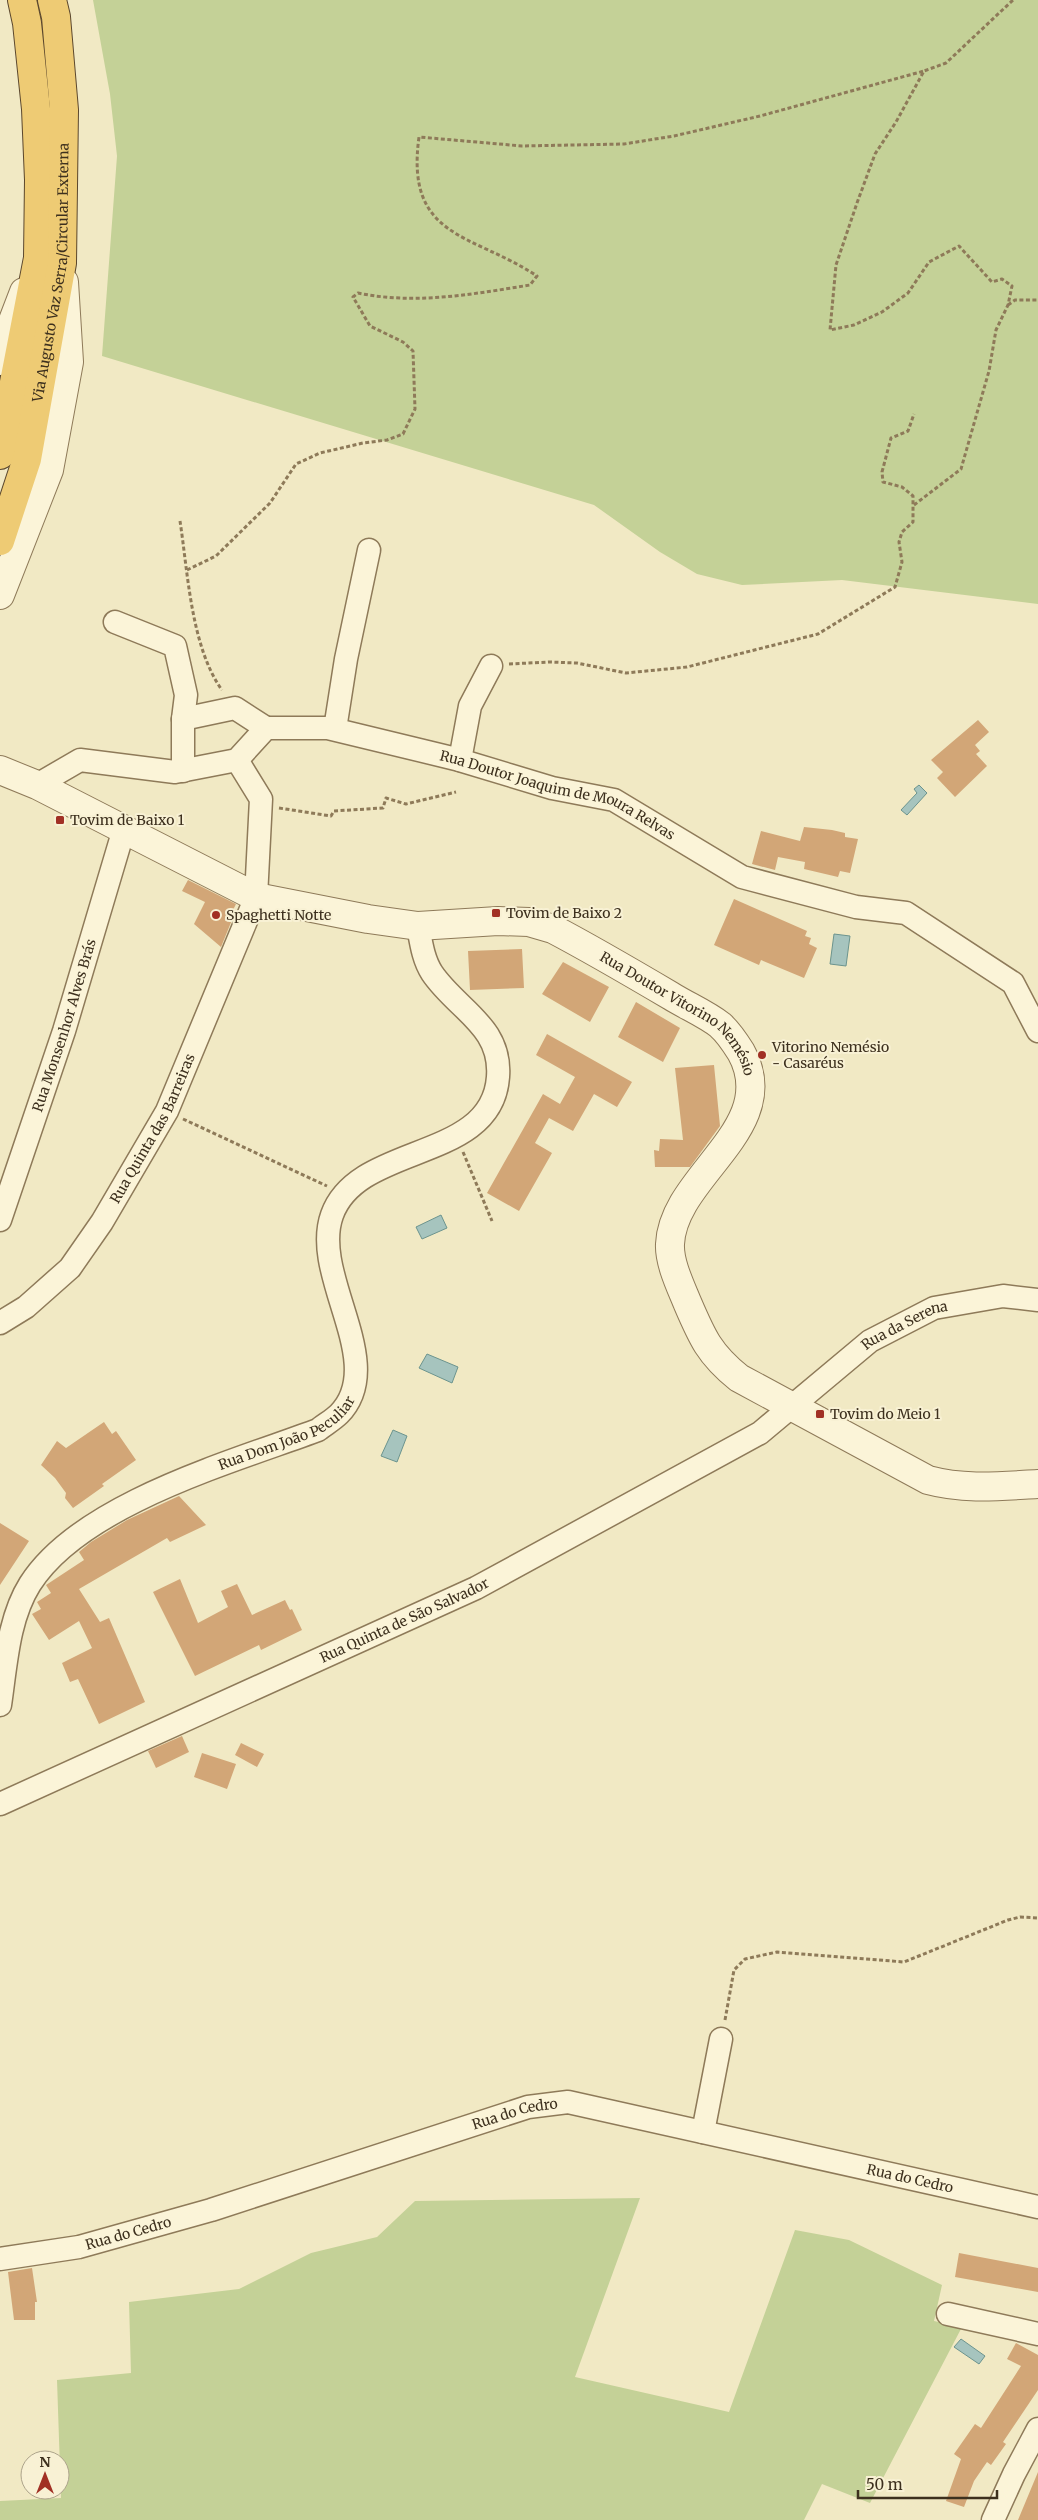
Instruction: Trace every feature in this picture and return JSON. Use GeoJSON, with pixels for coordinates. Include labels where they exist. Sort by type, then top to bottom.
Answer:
{"type":"FeatureCollection","features":[{"type":"Feature","properties":{"kind":"highway","name":"Via Augusto Vaz Serra/Circular Externa"},"geometry":{"type":"LineString","coordinates":[[0,455],[50,261],[39,180],[36,109],[27,23],[22,0]]}},
{"type":"Feature","properties":{"kind":"highway","name":"Via Augusto Vaz Serra/Circular Externa"},"geometry":{"type":"LineString","coordinates":[[0,540],[27,459],[50,261],[64,110],[56,17],[52,0]]}},
{"type":"Feature","properties":{"kind":"street"},"geometry":{"type":"LineString","coordinates":[[0,361],[4,344],[50,261]]}},
{"type":"Feature","properties":{"kind":"street"},"geometry":{"type":"LineString","coordinates":[[0,595],[49,470],[69,362],[50,261]]}},
{"type":"Feature","properties":{"kind":"street"},"geometry":{"type":"LineString","coordinates":[[335,729],[346,659],[369,550]]}},
{"type":"Feature","properties":{"kind":"street"},"geometry":{"type":"LineString","coordinates":[[115,622],[175,646],[186,694],[183,719],[183,771]]}},
{"type":"Feature","properties":{"kind":"street"},"geometry":{"type":"LineString","coordinates":[[460,760],[470,706],[491,666]]}},
{"type":"Feature","properties":{"kind":"street"},"geometry":{"type":"LineString","coordinates":[[38,785],[80,760],[175,772],[237,760],[266,728],[235,708],[183,719]]}},
{"type":"Feature","properties":{"kind":"street","name":"Rua Doutor Joaquim de Moura Relvas"},"geometry":{"type":"LineString","coordinates":[[266,728],[335,729],[460,760],[552,788],[614,800],[742,877],[856,907],[906,914],[1013,983],[1038,1031]]}},
{"type":"Feature","properties":{"kind":"street"},"geometry":{"type":"LineString","coordinates":[[237,760],[261,799]]}},
{"type":"Feature","properties":{"kind":"street","name":"Rua Doutor Vitorino Nemésio"},"geometry":{"type":"LineString","coordinates":[[0,770],[38,785],[256,897],[368,919],[418,926],[529,922],[553,929],[607,958],[721,1026],[741,1052],[749,1072],[750,1089],[746,1111],[739,1128],[677,1213],[670,1245],[682,1291],[703,1340],[720,1363],[739,1378],[928,1480],[951,1486],[974,1487],[1038,1484]]}},
{"type":"Feature","properties":{"kind":"street","name":"Rua Quinta das Barreiras"},"geometry":{"type":"LineString","coordinates":[[0,1323],[26,1308],[70,1268],[102,1222],[167,1111],[256,897],[261,799]]}},
{"type":"Feature","properties":{"kind":"street","name":"Rua Monsenhor Alves Brás"},"geometry":{"type":"LineString","coordinates":[[0,1220],[64,1031],[124,829]]}},
{"type":"Feature","properties":{"kind":"street","name":"Rua Dom João Peculiar"},"geometry":{"type":"LineString","coordinates":[[0,1705],[10,1638],[19,1607],[30,1584],[50,1560],[73,1538],[156,1490],[318,1430],[340,1414],[352,1393],[356,1373],[355,1353],[328,1258],[326,1240],[332,1215],[341,1197],[374,1172],[468,1130],[484,1115],[494,1097],[498,1078],[497,1053],[490,1035],[433,973],[423,954],[418,926]]}},
{"type":"Feature","properties":{"kind":"street","name":"Rua da Serena"},"geometry":{"type":"LineString","coordinates":[[792,1405],[870,1340],[934,1308],[1003,1296],[1038,1300]]}},
{"type":"Feature","properties":{"kind":"street","name":"Rua Quinta de São Salvador"},"geometry":{"type":"LineString","coordinates":[[2,1796],[476,1588],[760,1432],[792,1405]]}},
{"type":"Feature","properties":{"kind":"street"},"geometry":{"type":"LineString","coordinates":[[703,2132],[721,2039]]}},
{"type":"Feature","properties":{"kind":"street","name":"Rua do Cedro"},"geometry":{"type":"LineString","coordinates":[[0,2259],[79,2248],[192,2216],[528,2107],[568,2102],[1038,2207]]}},
{"type":"Feature","properties":{"kind":"street"},"geometry":{"type":"LineString","coordinates":[[948,2314],[1038,2334]]}},
{"type":"Feature","properties":{"kind":"street"},"geometry":{"type":"LineString","coordinates":[[993,2520],[1014,2474],[1038,2429]]}},
{"type":"Feature","properties":{"kind":"path"},"geometry":{"type":"LineString","coordinates":[[187,570],[216,556],[243,530],[270,503],[296,464],[320,453],[362,443],[387,440],[403,434],[415,409],[413,351],[403,342],[370,326],[353,297],[358,293],[403,300],[480,293],[530,285],[537,276],[516,262],[464,240],[440,221],[424,203],[419,190],[416,162],[419,137],[522,146],[624,144],[674,136],[760,116],[825,96],[924,71],[946,63],[1013,0]]}},
{"type":"Feature","properties":{"kind":"path"},"geometry":{"type":"LineString","coordinates":[[914,505],[960,469],[989,372],[996,330],[1008,305],[1012,286],[1002,278],[992,282],[959,246],[929,262],[908,293],[882,312],[854,326],[830,330],[836,265],[857,203],[875,154],[896,122],[924,71]]}},
{"type":"Feature","properties":{"kind":"path"},"geometry":{"type":"LineString","coordinates":[[1008,305],[1015,300],[1038,300]]}},
{"type":"Feature","properties":{"kind":"path"},"geometry":{"type":"LineString","coordinates":[[491,666],[550,662],[577,663],[626,673],[687,667],[818,634],[895,587],[902,562],[899,542],[902,532],[913,522],[913,496],[902,487],[883,482],[882,472],[891,438],[908,431],[914,414]]}},
{"type":"Feature","properties":{"kind":"path"},"geometry":{"type":"LineString","coordinates":[[180,521],[198,635],[213,678],[235,708]]}},
{"type":"Feature","properties":{"kind":"path"},"geometry":{"type":"LineString","coordinates":[[261,799],[281,809],[330,816],[334,811],[383,808],[386,798],[406,804],[456,792]]}},
{"type":"Feature","properties":{"kind":"path"},"geometry":{"type":"LineString","coordinates":[[167,1111],[333,1189],[341,1197]]}},
{"type":"Feature","properties":{"kind":"path"},"geometry":{"type":"LineString","coordinates":[[462,1151],[492,1221]]}},
{"type":"Feature","properties":{"kind":"path"},"geometry":{"type":"LineString","coordinates":[[721,2039],[734,1970],[745,1959],[777,1952],[904,1962],[1008,1920],[1020,1917],[1038,1918]]}},
{"type":"Feature","properties":{"kind":"green space"},"geometry":{"type":"Polygon","coordinates":[[[93,0],[1038,0],[1038,604],[842,580],[742,585],[697,574],[660,552],[594,505],[102,356],[117,156],[110,94],[93,0]]]}},
{"type":"Feature","properties":{"kind":"green space"},"geometry":{"type":"Polygon","coordinates":[[[640,2198],[575,2377],[729,2412],[795,2230],[849,2240],[942,2285],[934,2321],[962,2327],[870,2503],[822,2484],[804,2520],[0,2520],[0,2501],[70,2500],[70,2450],[59,2450],[57,2380],[131,2373],[129,2302],[239,2289],[311,2253],[377,2237],[415,2201],[640,2198]]]}},
{"type":"Feature","properties":{"kind":"water"},"geometry":{"type":"Polygon","coordinates":[[[919,785],[927,793],[907,815],[901,810],[917,793],[914,789],[919,785]]]}},
{"type":"Feature","properties":{"kind":"water"},"geometry":{"type":"Polygon","coordinates":[[[834,934],[850,936],[846,966],[830,964],[834,934]]]}},
{"type":"Feature","properties":{"kind":"water"},"geometry":{"type":"Polygon","coordinates":[[[441,1215],[447,1228],[422,1239],[416,1227],[441,1215]]]}},
{"type":"Feature","properties":{"kind":"water"},"geometry":{"type":"Polygon","coordinates":[[[427,1354],[458,1367],[452,1383],[419,1368],[427,1354]]]}},
{"type":"Feature","properties":{"kind":"water"},"geometry":{"type":"Polygon","coordinates":[[[393,1430],[407,1436],[397,1462],[381,1456],[393,1430]]]}},
{"type":"Feature","properties":{"kind":"water"},"geometry":{"type":"Polygon","coordinates":[[[961,2339],[985,2356],[979,2364],[954,2347],[961,2339]]]}},
{"type":"Feature","properties":{"kind":"building"},"geometry":{"type":"Polygon","coordinates":[[[978,720],[989,732],[975,745],[980,751],[976,754],[987,766],[955,797],[937,778],[943,772],[931,760],[978,720]]]}},
{"type":"Feature","properties":{"kind":"building"},"geometry":{"type":"Polygon","coordinates":[[[804,827],[832,830],[845,833],[845,837],[858,839],[850,873],[840,871],[838,877],[804,869],[805,862],[778,857],[775,870],[752,864],[761,831],[800,841],[804,827]]]}},
{"type":"Feature","properties":{"kind":"building","name":"Spaghetti Notte"},"geometry":{"type":"Polygon","coordinates":[[[188,880],[236,904],[231,914],[234,915],[221,947],[194,924],[205,902],[182,891],[188,880]]]}},
{"type":"Feature","properties":{"kind":"building"},"geometry":{"type":"Polygon","coordinates":[[[734,899],[807,931],[805,936],[811,938],[809,944],[817,948],[804,978],[761,960],[759,965],[714,945],[734,899]]]}},
{"type":"Feature","properties":{"kind":"building"},"geometry":{"type":"Polygon","coordinates":[[[522,949],[524,988],[470,990],[468,951],[522,949]]]}},
{"type":"Feature","properties":{"kind":"building"},"geometry":{"type":"Polygon","coordinates":[[[563,962],[609,987],[590,1022],[542,994],[563,962]]]}},
{"type":"Feature","properties":{"kind":"building"},"geometry":{"type":"Polygon","coordinates":[[[636,1002],[680,1028],[663,1062],[618,1037],[636,1002]]]}},
{"type":"Feature","properties":{"kind":"building"},"geometry":{"type":"Polygon","coordinates":[[[547,1034],[632,1082],[617,1107],[594,1094],[573,1131],[549,1118],[535,1143],[552,1153],[519,1211],[487,1193],[543,1094],[560,1104],[575,1077],[536,1055],[547,1034]]]}},
{"type":"Feature","properties":{"kind":"building"},"geometry":{"type":"Polygon","coordinates":[[[714,1065],[720,1126],[690,1167],[655,1167],[654,1150],[659,1151],[660,1139],[683,1140],[675,1068],[714,1065]]]}},
{"type":"Feature","properties":{"kind":"building"},"geometry":{"type":"Polygon","coordinates":[[[104,1422],[112,1434],[116,1431],[136,1460],[102,1484],[104,1486],[73,1508],[65,1498],[66,1493],[55,1478],[41,1465],[57,1441],[66,1448],[104,1422]]]}},
{"type":"Feature","properties":{"kind":"building"},"geometry":{"type":"Polygon","coordinates":[[[179,1496],[206,1525],[170,1542],[167,1538],[79,1589],[100,1622],[109,1618],[145,1702],[99,1724],[78,1679],[70,1682],[62,1663],[92,1648],[79,1621],[49,1640],[32,1614],[41,1609],[37,1602],[51,1593],[46,1585],[84,1560],[79,1552],[91,1542],[127,1520],[179,1496]]]}},
{"type":"Feature","properties":{"kind":"building"},"geometry":{"type":"Polygon","coordinates":[[[0,1523],[29,1541],[0,1585],[0,1523]]]}},
{"type":"Feature","properties":{"kind":"building"},"geometry":{"type":"Polygon","coordinates":[[[180,1579],[198,1623],[228,1607],[221,1591],[237,1584],[252,1615],[285,1600],[290,1610],[292,1609],[302,1630],[261,1650],[259,1645],[195,1676],[153,1592],[180,1579]]]}},
{"type":"Feature","properties":{"kind":"building"},"geometry":{"type":"Polygon","coordinates":[[[182,1736],[189,1752],[156,1768],[148,1751],[182,1736]]]}},
{"type":"Feature","properties":{"kind":"building"},"geometry":{"type":"Polygon","coordinates":[[[241,1743],[264,1754],[257,1767],[235,1755],[241,1743]]]}},
{"type":"Feature","properties":{"kind":"building"},"geometry":{"type":"Polygon","coordinates":[[[202,1753],[236,1764],[227,1789],[194,1777],[202,1753]]]}},
{"type":"Feature","properties":{"kind":"building"},"geometry":{"type":"Polygon","coordinates":[[[959,2253],[1038,2268],[1038,2292],[955,2277],[959,2253]]]}},
{"type":"Feature","properties":{"kind":"building"},"geometry":{"type":"Polygon","coordinates":[[[32,2268],[37,2302],[35,2302],[35,2320],[14,2320],[8,2272],[32,2268]]]}},
{"type":"Feature","properties":{"kind":"building"},"geometry":{"type":"Polygon","coordinates":[[[1016,2343],[1038,2355],[1038,2390],[1003,2442],[1006,2444],[991,2465],[987,2462],[974,2481],[964,2507],[946,2501],[961,2459],[954,2454],[975,2424],[981,2428],[1021,2366],[1007,2359],[1016,2343]]]}},
{"type":"Feature","properties":{"kind":"building"},"geometry":{"type":"Polygon","coordinates":[[[1038,2472],[1038,2520],[1018,2520],[1038,2472]]]}},
{"type":"Feature","properties":{"kind":"place","name":"Tovim de Baixo 1"},"geometry":{"type":"Point","coordinates":[60,820]}},
{"type":"Feature","properties":{"kind":"place","name":"Tovim de Baixo 2"},"geometry":{"type":"Point","coordinates":[496,913]}},
{"type":"Feature","properties":{"kind":"place","name":"Spaghetti Notte"},"geometry":{"type":"Point","coordinates":[216,915]}},
{"type":"Feature","properties":{"kind":"place","name":"Vitorino Nemésio - Casaréus"},"geometry":{"type":"Point","coordinates":[762,1055]}},
{"type":"Feature","properties":{"kind":"place","name":"Tovim do Meio 1"},"geometry":{"type":"Point","coordinates":[820,1414]}}]}
